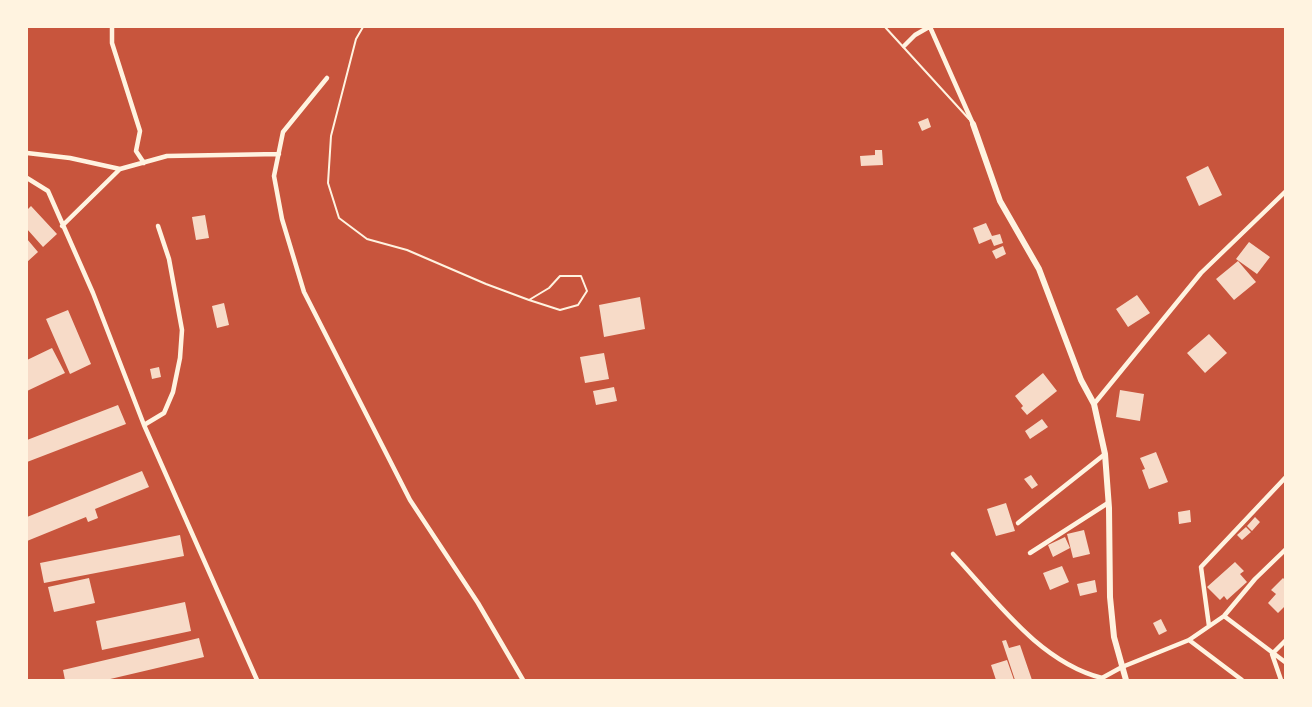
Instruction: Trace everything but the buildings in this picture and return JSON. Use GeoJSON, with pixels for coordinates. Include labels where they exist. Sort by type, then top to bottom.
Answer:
{"type":"FeatureCollection","features":[{"type":"Feature","properties":{"kind":"street"},"geometry":{"type":"LineString","coordinates":[[112,27],[112,43],[140,131],[136,151],[144,163]]}},
{"type":"Feature","properties":{"kind":"street"},"geometry":{"type":"LineString","coordinates":[[904,46],[915,35],[930,27],[973,124],[1000,201],[1039,269],[1081,380],[1094,404],[1105,454],[1110,597],[1114,637],[1125,680]]}},
{"type":"Feature","properties":{"kind":"street"},"geometry":{"type":"LineString","coordinates":[[327,78],[284,132],[274,176],[282,219],[304,292],[410,500],[478,603],[523,680]]}},
{"type":"Feature","properties":{"kind":"street"},"geometry":{"type":"LineString","coordinates":[[27,153],[70,158],[120,169],[167,156],[279,154]]}},
{"type":"Feature","properties":{"kind":"street"},"geometry":{"type":"LineString","coordinates":[[62,226],[120,169]]}},
{"type":"Feature","properties":{"kind":"street"},"geometry":{"type":"LineString","coordinates":[[27,178],[48,191],[93,293],[144,425],[257,680]]}},
{"type":"Feature","properties":{"kind":"street"},"geometry":{"type":"LineString","coordinates":[[1094,404],[1201,273],[1285,192]]}},
{"type":"Feature","properties":{"kind":"street"},"geometry":{"type":"LineString","coordinates":[[144,425],[164,413],[173,392],[180,358],[182,330],[168,259],[158,226]]}},
{"type":"Feature","properties":{"kind":"street"},"geometry":{"type":"LineString","coordinates":[[1018,524],[1105,454]]}},
{"type":"Feature","properties":{"kind":"street"},"geometry":{"type":"LineString","coordinates":[[1209,626],[1200,567],[1285,478]]}},
{"type":"Feature","properties":{"kind":"street"},"geometry":{"type":"LineString","coordinates":[[1030,553],[1108,503]]}},
{"type":"Feature","properties":{"kind":"street"},"geometry":{"type":"LineString","coordinates":[[953,554],[1035,642],[1085,673],[1102,678],[1122,667],[1189,640],[1224,616],[1255,579],[1285,550]]}},
{"type":"Feature","properties":{"kind":"street"},"geometry":{"type":"LineString","coordinates":[[1224,616],[1285,662]]}},
{"type":"Feature","properties":{"kind":"street"},"geometry":{"type":"LineString","coordinates":[[1189,640],[1242,680]]}},
{"type":"Feature","properties":{"kind":"street"},"geometry":{"type":"LineString","coordinates":[[1272,654],[1285,640]]}},
{"type":"Feature","properties":{"kind":"street"},"geometry":{"type":"LineString","coordinates":[[1272,654],[1281,680]]}},
{"type":"Feature","properties":{"kind":"lane"},"geometry":{"type":"LineString","coordinates":[[363,27],[356,39],[331,136],[328,183],[339,218],[367,239],[406,250],[486,284],[529,300],[560,310],[578,306],[587,291],[581,276],[560,276],[549,288],[529,300]]}},
{"type":"Feature","properties":{"kind":"lane"},"geometry":{"type":"LineString","coordinates":[[885,27],[973,124]]}}]}
